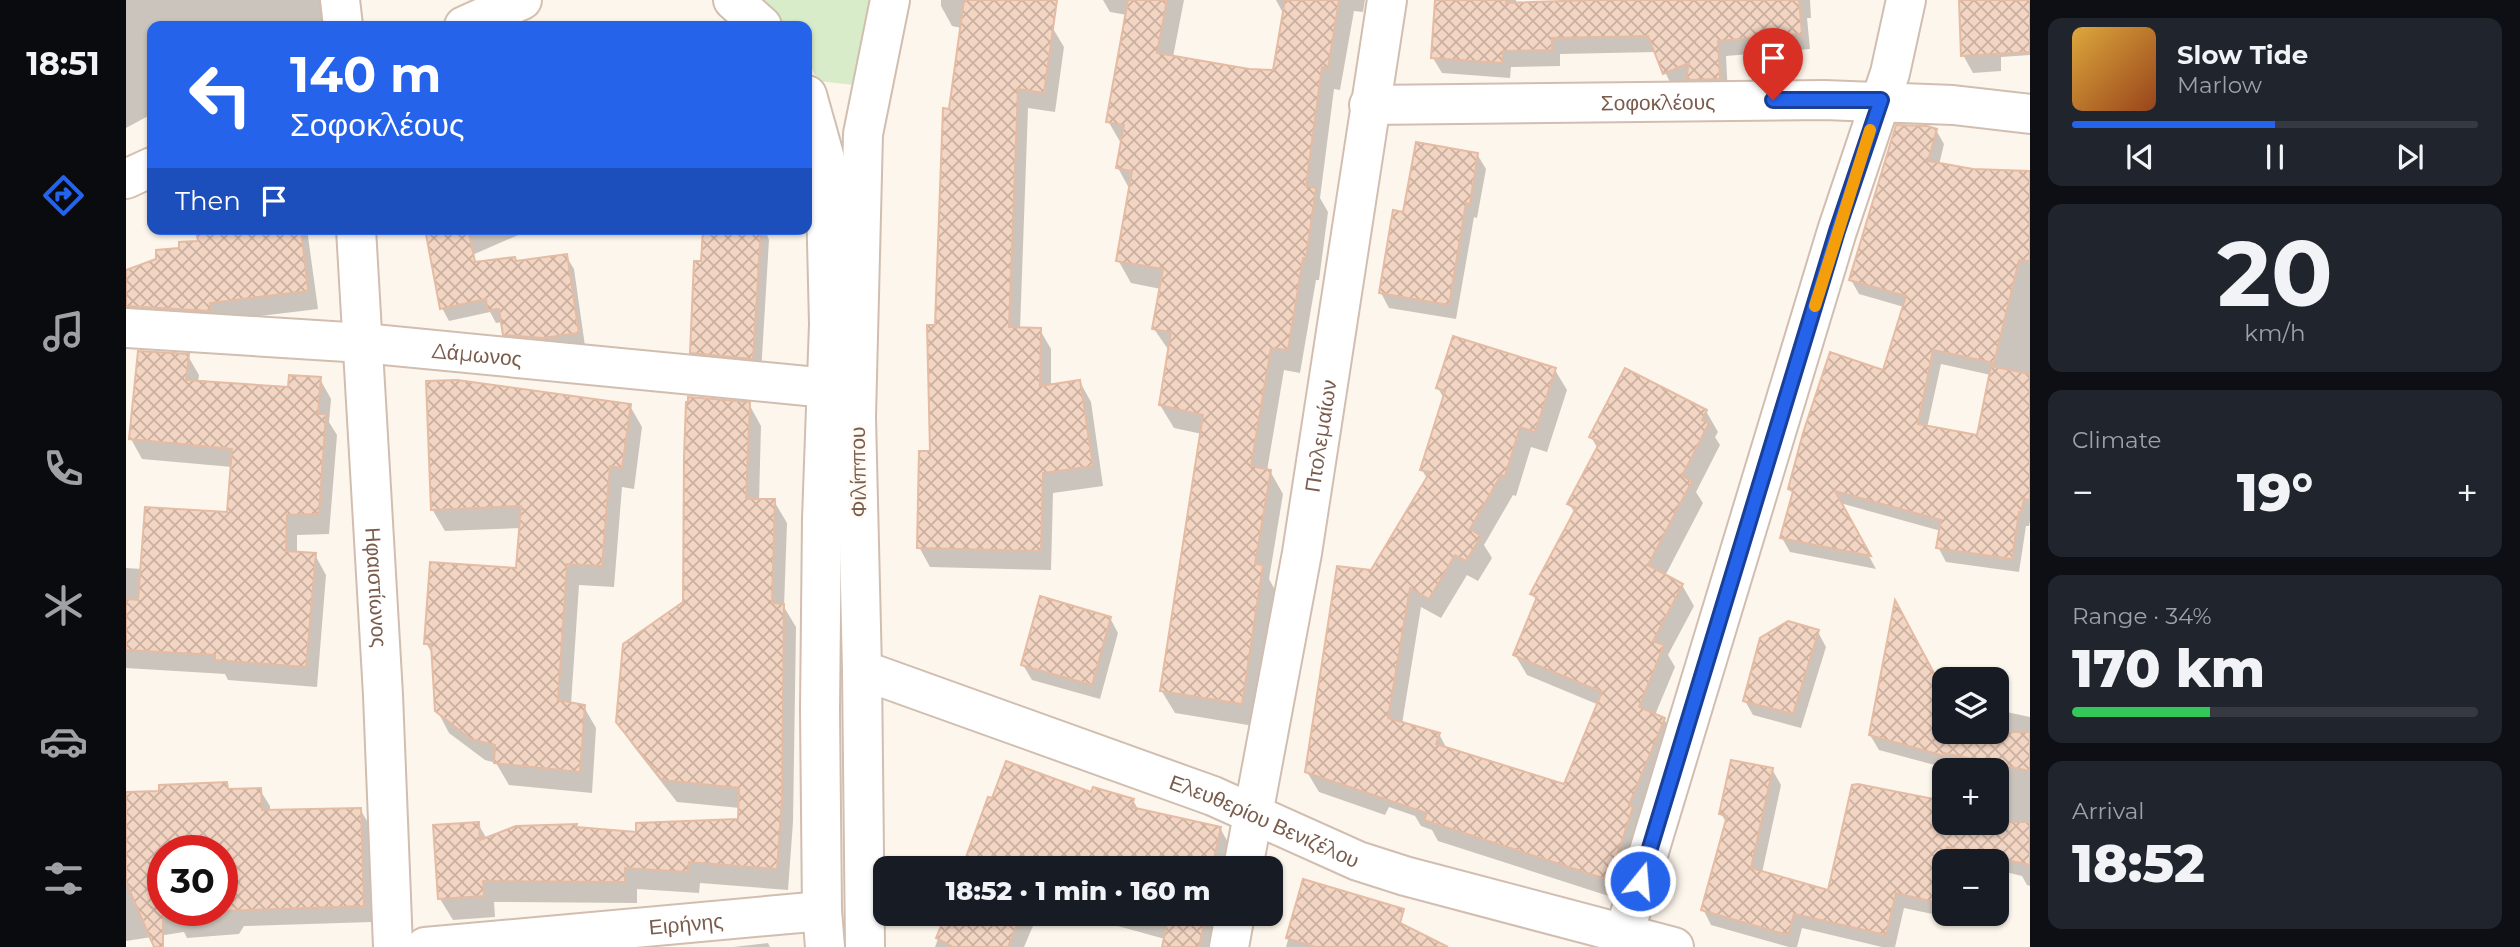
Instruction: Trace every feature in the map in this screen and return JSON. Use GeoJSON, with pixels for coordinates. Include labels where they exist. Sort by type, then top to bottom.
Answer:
{"type":"FeatureCollection","features":[{"type":"Feature","properties":{"kind":"street"},"geometry":{"type":"LineString","coordinates":[[340,0],[342,21]]}},
{"type":"Feature","properties":{"kind":"street"},"geometry":{"type":"LineString","coordinates":[[475,21],[522,0]]}},
{"type":"Feature","properties":{"kind":"street"},"geometry":{"type":"LineString","coordinates":[[733,0],[756,21]]}},
{"type":"Feature","properties":{"kind":"street","name":"Φιλίππου"},"geometry":{"type":"LineString","coordinates":[[865,947],[856,417],[863,134],[890,0]]}},
{"type":"Feature","properties":{"kind":"street","name":"Πτολεμαίων"},"geometry":{"type":"LineString","coordinates":[[1245,856],[1302,553],[1387,0]]}},
{"type":"Feature","properties":{"kind":"street"},"geometry":{"type":"LineString","coordinates":[[1622,940],[1837,231],[1881,100],[1899,39],[1906,0]]}},
{"type":"Feature","properties":{"kind":"street","name":"Σοφοκλέους"},"geometry":{"type":"LineString","coordinates":[[1369,105],[1881,100],[1953,104],[2030,114]]}},
{"type":"Feature","properties":{"kind":"street","name":"Φιλίππου"},"geometry":{"type":"LineString","coordinates":[[812,113],[825,159],[829,324],[822,519],[823,929]]}},
{"type":"Feature","properties":{"kind":"street"},"geometry":{"type":"LineString","coordinates":[[126,179],[147,169]]}},
{"type":"Feature","properties":{"kind":"street","name":"Ηφαιστίωνος"},"geometry":{"type":"LineString","coordinates":[[356,235],[383,695],[393,947]]}},
{"type":"Feature","properties":{"kind":"street","name":"Δάμωνος"},"geometry":{"type":"LineString","coordinates":[[126,328],[362,343],[827,388]]}},
{"type":"Feature","properties":{"kind":"street","name":"Ελευθερίου Βενιζέλου"},"geometry":{"type":"LineString","coordinates":[[862,670],[1213,796],[1328,849],[1387,871],[1622,940],[1674,947]]}},
{"type":"Feature","properties":{"kind":"street"},"geometry":{"type":"LineString","coordinates":[[1228,947],[1232,926]]}},
{"type":"Feature","properties":{"kind":"street","name":"Ειρήνης"},"geometry":{"type":"LineString","coordinates":[[425,947],[823,929]]}},
{"type":"Feature","properties":{"kind":"green space"},"geometry":{"type":"Polygon","coordinates":[[[760,0],[871,0],[854,85],[818,81],[812,69],[812,21],[782,21],[760,0]]]}},
{"type":"Feature","properties":{"kind":"building"},"geometry":{"type":"Polygon","coordinates":[[[964,0],[1057,0],[1044,93],[1018,89],[1009,327],[1041,328],[1040,386],[1080,380],[1093,466],[1043,473],[1041,551],[917,548],[919,451],[930,451],[927,325],[935,325],[943,108],[949,109],[964,0]]]}},
{"type":"Feature","properties":{"kind":"building"},"geometry":{"type":"Polygon","coordinates":[[[1128,0],[1167,0],[1157,53],[1249,69],[1273,70],[1285,0],[1339,0],[1328,68],[1322,67],[1306,186],[1316,188],[1306,258],[1303,258],[1288,350],[1271,348],[1251,466],[1271,470],[1255,564],[1263,565],[1242,704],[1160,691],[1203,415],[1159,405],[1171,332],[1152,329],[1163,269],[1116,261],[1132,171],[1116,168],[1124,125],[1106,122],[1128,0]]]}},
{"type":"Feature","properties":{"kind":"building"},"geometry":{"type":"Polygon","coordinates":[[[1435,0],[1507,0],[1506,3],[1592,0],[1799,0],[1802,34],[1718,41],[1720,79],[1686,80],[1689,63],[1663,74],[1648,36],[1552,38],[1552,50],[1503,51],[1502,63],[1431,58],[1435,0]]]}},
{"type":"Feature","properties":{"kind":"building"},"geometry":{"type":"Polygon","coordinates":[[[1959,0],[2030,0],[2030,52],[1961,56],[1959,0]]]}},
{"type":"Feature","properties":{"kind":"building"},"geometry":{"type":"Polygon","coordinates":[[[1896,125],[1937,129],[1928,161],[1973,169],[2030,171],[2030,261],[2019,260],[1994,363],[1933,350],[1918,424],[1977,435],[1991,366],[2030,374],[2030,500],[2024,499],[2021,513],[2019,512],[2012,559],[1936,548],[1941,520],[1835,491],[1871,556],[1780,538],[1793,491],[1788,489],[1803,433],[1830,352],[1883,370],[1906,296],[1849,280],[1896,125]]]}},
{"type":"Feature","properties":{"kind":"building"},"geometry":{"type":"Polygon","coordinates":[[[1416,142],[1478,153],[1470,204],[1466,203],[1449,305],[1379,293],[1393,210],[1403,212],[1416,142]]]}},
{"type":"Feature","properties":{"kind":"building"},"geometry":{"type":"Polygon","coordinates":[[[197,235],[302,235],[308,291],[210,303],[211,311],[126,306],[126,270],[156,259],[156,250],[179,248],[179,242],[198,241],[197,235]]]}},
{"type":"Feature","properties":{"kind":"building"},"geometry":{"type":"Polygon","coordinates":[[[426,235],[469,235],[475,262],[515,257],[516,261],[567,254],[579,333],[543,338],[503,335],[499,309],[487,310],[486,299],[440,309],[426,235]]]}},
{"type":"Feature","properties":{"kind":"building"},"geometry":{"type":"Polygon","coordinates":[[[703,235],[761,235],[753,359],[690,353],[694,261],[701,261],[703,235]]]}},
{"type":"Feature","properties":{"kind":"building"},"geometry":{"type":"Polygon","coordinates":[[[1453,336],[1556,368],[1535,432],[1520,427],[1505,476],[1501,475],[1470,529],[1481,536],[1466,561],[1455,555],[1429,599],[1410,588],[1388,718],[1440,733],[1436,744],[1564,784],[1602,692],[1513,655],[1537,597],[1530,594],[1576,508],[1567,504],[1600,442],[1589,437],[1625,368],[1707,410],[1702,420],[1709,423],[1682,476],[1692,481],[1648,565],[1683,584],[1653,641],[1664,645],[1639,707],[1665,718],[1629,805],[1633,807],[1609,880],[1424,820],[1427,813],[1305,772],[1337,566],[1371,570],[1430,472],[1420,470],[1445,391],[1436,388],[1453,336]]]}},
{"type":"Feature","properties":{"kind":"building"},"geometry":{"type":"Polygon","coordinates":[[[138,351],[189,354],[186,380],[288,387],[289,375],[321,377],[318,414],[326,414],[319,514],[287,515],[286,551],[316,553],[306,667],[215,660],[215,655],[126,650],[126,599],[138,600],[145,507],[227,512],[232,449],[129,439],[138,351]]]}},
{"type":"Feature","properties":{"kind":"building"},"geometry":{"type":"Polygon","coordinates":[[[457,380],[631,404],[622,468],[610,466],[602,566],[567,564],[558,700],[585,705],[580,772],[494,763],[495,745],[471,739],[435,711],[431,644],[424,644],[430,562],[516,568],[521,506],[431,510],[426,381],[457,380]]]}},
{"type":"Feature","properties":{"kind":"building"},"geometry":{"type":"Polygon","coordinates":[[[688,397],[750,402],[746,499],[775,499],[772,603],[784,604],[782,799],[777,869],[689,862],[688,872],[625,868],[625,882],[483,881],[484,896],[438,899],[433,825],[479,822],[480,840],[516,826],[577,824],[576,827],[636,832],[636,823],[738,819],[739,788],[662,780],[616,722],[623,644],[683,602],[684,457],[688,397]]]}},
{"type":"Feature","properties":{"kind":"building"},"geometry":{"type":"Polygon","coordinates":[[[1040,596],[1111,617],[1092,685],[1021,665],[1040,596]]]}},
{"type":"Feature","properties":{"kind":"building"},"geometry":{"type":"Polygon","coordinates":[[[1895,600],[1932,669],[1932,744],[2009,744],[2009,732],[2030,732],[2030,771],[2009,767],[2009,758],[1968,758],[1944,753],[1944,756],[1869,735],[1895,600]]]}},
{"type":"Feature","properties":{"kind":"building"},"geometry":{"type":"Polygon","coordinates":[[[1788,621],[1819,630],[1793,714],[1743,701],[1760,638],[1788,621]]]}},
{"type":"Feature","properties":{"kind":"building"},"geometry":{"type":"Polygon","coordinates":[[[1731,760],[1773,768],[1751,868],[1828,890],[1852,785],[1858,784],[1932,799],[1932,835],[2009,835],[2009,822],[2030,822],[2030,865],[2009,860],[2009,849],[1932,849],[1932,902],[1896,893],[1886,935],[1794,914],[1788,935],[1701,910],[1727,816],[1719,814],[1731,760]]]}},
{"type":"Feature","properties":{"kind":"building"},"geometry":{"type":"Polygon","coordinates":[[[1006,761],[1091,792],[1093,787],[1134,799],[1131,807],[1221,827],[1215,856],[966,856],[988,797],[992,798],[1006,761]]]}},
{"type":"Feature","properties":{"kind":"building"},"geometry":{"type":"Polygon","coordinates":[[[227,782],[228,789],[261,788],[262,810],[361,808],[364,906],[238,910],[238,835],[147,835],[147,926],[163,926],[163,947],[154,947],[126,882],[126,792],[159,791],[159,785],[227,782]]]}},
{"type":"Feature","properties":{"kind":"building"},"geometry":{"type":"Polygon","coordinates":[[[1303,879],[1404,909],[1400,923],[1448,947],[1316,947],[1286,938],[1303,879]]]}},
{"type":"Feature","properties":{"kind":"building"},"geometry":{"type":"Polygon","coordinates":[[[941,926],[1016,926],[1008,947],[953,947],[936,938],[941,926]]]}},
{"type":"Feature","properties":{"kind":"building"},"geometry":{"type":"Polygon","coordinates":[[[1166,926],[1203,926],[1199,947],[1162,947],[1166,926]]]}},
{"type":"Feature","properties":{"kind":"slow traffic"},"geometry":{"type":"LineString","coordinates":[[1815,306],[1870,130]]}},
{"type":"Feature","properties":{"kind":"route"},"geometry":{"type":"LineString","coordinates":[[1640,881],[1837,231],[1881,100],[1773,100]]}}]}
